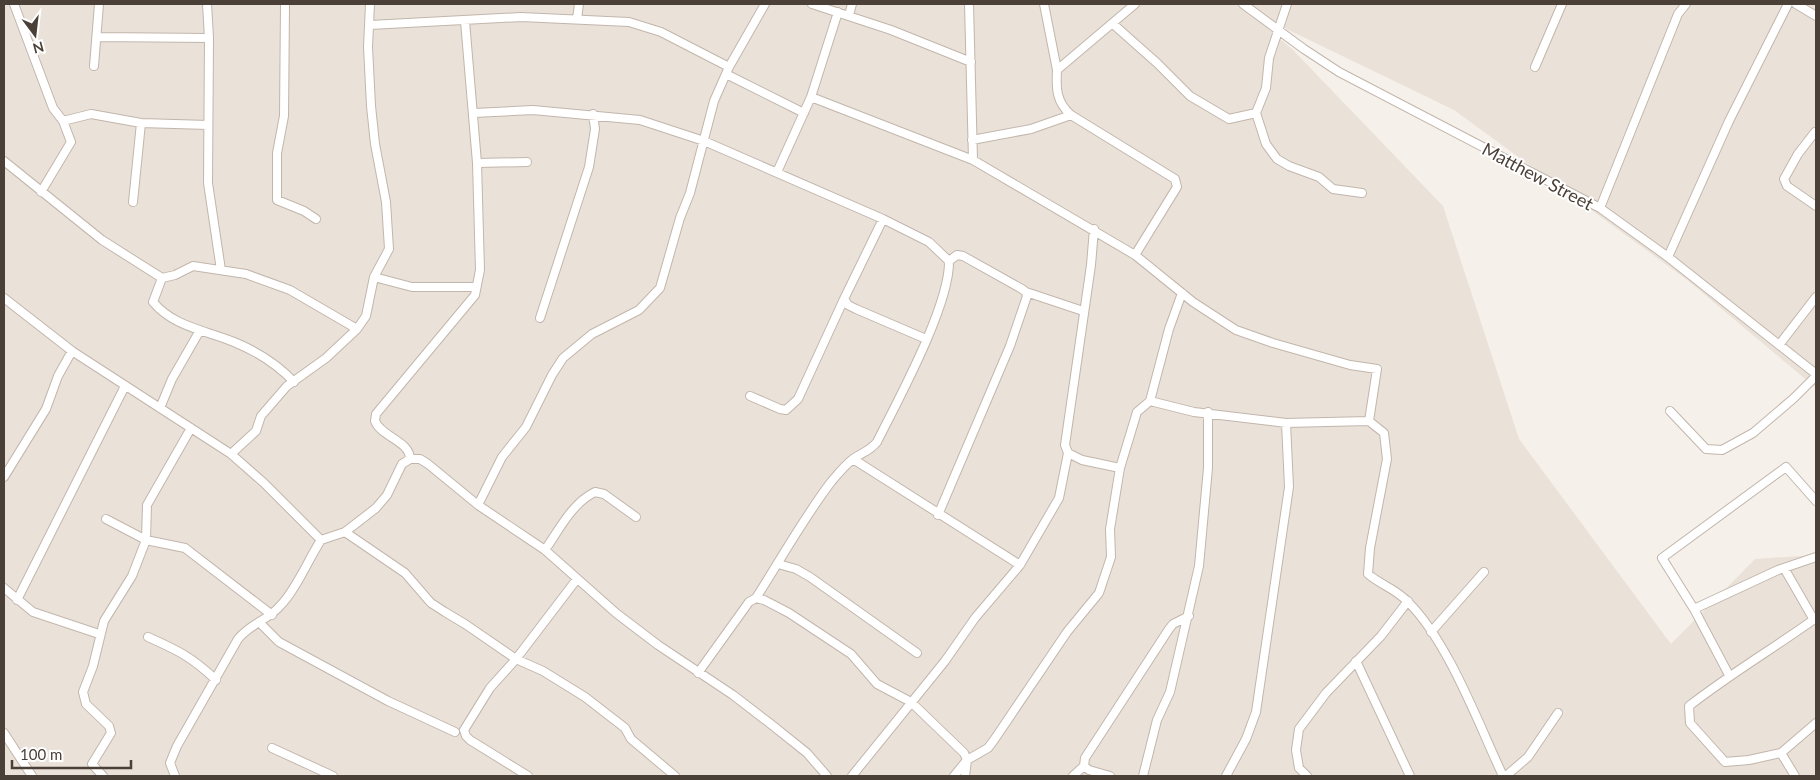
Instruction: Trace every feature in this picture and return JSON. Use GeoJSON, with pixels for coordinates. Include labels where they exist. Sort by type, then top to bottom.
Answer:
{"type":"FeatureCollection","features":[{"type":"Feature","properties":{"kind":"street"},"geometry":{"type":"LineString","coordinates":[[14,4],[53,108],[63,121],[71,142],[41,192]]}},
{"type":"Feature","properties":{"kind":"street"},"geometry":{"type":"LineString","coordinates":[[94,66],[99,4]]}},
{"type":"Feature","properties":{"kind":"street"},"geometry":{"type":"LineString","coordinates":[[207,4],[209,38],[208,184],[221,270]]}},
{"type":"Feature","properties":{"kind":"street"},"geometry":{"type":"LineString","coordinates":[[285,4],[284,116],[277,153],[277,200],[304,211],[316,220]]}},
{"type":"Feature","properties":{"kind":"street"},"geometry":{"type":"LineString","coordinates":[[231,454],[253,434],[267,409],[294,382],[326,358],[357,329],[366,316],[374,277],[389,249],[386,202],[374,144],[371,106],[368,47],[370,4]]}},
{"type":"Feature","properties":{"kind":"street"},"geometry":{"type":"LineString","coordinates":[[577,19],[579,4]]}},
{"type":"Feature","properties":{"kind":"street"},"geometry":{"type":"LineString","coordinates":[[478,504],[502,457],[526,427],[552,375],[563,358],[592,334],[639,310],[660,288],[714,101],[728,70],[764,4]]}},
{"type":"Feature","properties":{"kind":"street"},"geometry":{"type":"LineString","coordinates":[[812,4],[849,15],[971,62]]}},
{"type":"Feature","properties":{"kind":"street"},"geometry":{"type":"LineString","coordinates":[[849,15],[852,4]]}},
{"type":"Feature","properties":{"kind":"street"},"geometry":{"type":"LineString","coordinates":[[968,4],[973,160]]}},
{"type":"Feature","properties":{"kind":"street"},"geometry":{"type":"LineString","coordinates":[[1044,4],[1057,70],[1056,86],[1061,107],[1175,179],[1177,187],[1135,255]]}},
{"type":"Feature","properties":{"kind":"street"},"geometry":{"type":"LineString","coordinates":[[1057,70],[1135,4]]}},
{"type":"Feature","properties":{"kind":"street","name":"Matthew Street"},"geometry":{"type":"LineString","coordinates":[[1243,4],[1338,72],[1600,208],[1668,257],[1816,375]]}},
{"type":"Feature","properties":{"kind":"street"},"geometry":{"type":"LineString","coordinates":[[1286,4],[1269,58],[1266,88],[1256,113],[1266,144],[1277,159],[1289,166],[1319,177],[1333,189],[1362,193]]}},
{"type":"Feature","properties":{"kind":"street"},"geometry":{"type":"LineString","coordinates":[[1535,67],[1562,4]]}},
{"type":"Feature","properties":{"kind":"street"},"geometry":{"type":"LineString","coordinates":[[1600,208],[1678,14],[1686,4]]}},
{"type":"Feature","properties":{"kind":"street"},"geometry":{"type":"LineString","coordinates":[[1668,257],[1729,121],[1788,4]]}},
{"type":"Feature","properties":{"kind":"street"},"geometry":{"type":"LineString","coordinates":[[1796,4],[1816,16]]}},
{"type":"Feature","properties":{"kind":"street"},"geometry":{"type":"LineString","coordinates":[[777,172],[812,97],[838,12]]}},
{"type":"Feature","properties":{"kind":"street"},"geometry":{"type":"LineString","coordinates":[[370,25],[521,17],[628,22],[661,32],[804,113]]}},
{"type":"Feature","properties":{"kind":"street"},"geometry":{"type":"LineString","coordinates":[[410,459],[410,453],[406,448],[380,431],[374,421],[376,414],[475,295],[480,270],[474,113],[465,21]]}},
{"type":"Feature","properties":{"kind":"street"},"geometry":{"type":"LineString","coordinates":[[1113,24],[1157,63],[1190,96],[1228,119],[1256,113]]}},
{"type":"Feature","properties":{"kind":"street"},"geometry":{"type":"LineString","coordinates":[[97,37],[209,38]]}},
{"type":"Feature","properties":{"kind":"street"},"geometry":{"type":"LineString","coordinates":[[812,97],[973,160],[1094,229],[1135,255],[1182,293],[1236,330],[1350,365],[1377,369],[1369,421]]}},
{"type":"Feature","properties":{"kind":"street"},"geometry":{"type":"LineString","coordinates":[[474,113],[533,110],[593,114],[640,120],[704,141],[883,219],[930,242],[949,260]]}},
{"type":"Feature","properties":{"kind":"street"},"geometry":{"type":"LineString","coordinates":[[63,121],[91,114],[141,123],[208,125]]}},
{"type":"Feature","properties":{"kind":"street"},"geometry":{"type":"LineString","coordinates":[[540,318],[590,167],[595,129],[593,114]]}},
{"type":"Feature","properties":{"kind":"street"},"geometry":{"type":"LineString","coordinates":[[972,140],[1032,129],[1071,115]]}},
{"type":"Feature","properties":{"kind":"street"},"geometry":{"type":"LineString","coordinates":[[133,202],[141,123]]}},
{"type":"Feature","properties":{"kind":"street"},"geometry":{"type":"LineString","coordinates":[[1816,133],[1798,154],[1784,179],[1787,186],[1816,206]]}},
{"type":"Feature","properties":{"kind":"street"},"geometry":{"type":"LineString","coordinates":[[4,161],[102,240],[162,278],[175,275],[193,266],[246,274],[290,290],[357,329]]}},
{"type":"Feature","properties":{"kind":"street"},"geometry":{"type":"LineString","coordinates":[[477,163],[527,162]]}},
{"type":"Feature","properties":{"kind":"street"},"geometry":{"type":"LineString","coordinates":[[750,396],[780,409],[786,410],[790,407],[805,386],[883,219]]}},
{"type":"Feature","properties":{"kind":"street"},"geometry":{"type":"LineString","coordinates":[[852,776],[945,661],[975,618],[1020,566],[1059,498],[1068,454],[1066,435],[1094,229]]}},
{"type":"Feature","properties":{"kind":"street"},"geometry":{"type":"LineString","coordinates":[[949,260],[957,255],[963,256],[1026,292],[1084,311]]}},
{"type":"Feature","properties":{"kind":"street"},"geometry":{"type":"LineString","coordinates":[[698,673],[748,602],[756,598],[778,564],[794,534],[803,526],[831,482],[853,459],[869,451],[877,442],[926,339],[947,281],[949,260]]}},
{"type":"Feature","properties":{"kind":"street"},"geometry":{"type":"LineString","coordinates":[[374,277],[412,287],[476,287]]}},
{"type":"Feature","properties":{"kind":"street"},"geometry":{"type":"LineString","coordinates":[[162,278],[153,302],[164,315],[199,332],[234,342],[280,368],[294,382]]}},
{"type":"Feature","properties":{"kind":"street"},"geometry":{"type":"LineString","coordinates":[[938,515],[1010,346],[1026,292]]}},
{"type":"Feature","properties":{"kind":"street"},"geometry":{"type":"LineString","coordinates":[[954,776],[967,760],[988,748],[1067,632],[1099,593],[1111,557],[1111,522],[1120,468],[1136,412],[1150,401],[1163,348],[1182,293]]}},
{"type":"Feature","properties":{"kind":"street"},"geometry":{"type":"LineString","coordinates":[[1779,345],[1816,297]]}},
{"type":"Feature","properties":{"kind":"street"},"geometry":{"type":"LineString","coordinates":[[4,298],[72,351],[231,454],[264,483],[321,540]]}},
{"type":"Feature","properties":{"kind":"street"},"geometry":{"type":"LineString","coordinates":[[844,299],[848,305],[856,309],[926,339]]}},
{"type":"Feature","properties":{"kind":"street"},"geometry":{"type":"LineString","coordinates":[[160,408],[172,378],[199,332]]}},
{"type":"Feature","properties":{"kind":"street"},"geometry":{"type":"LineString","coordinates":[[4,477],[6,466],[46,409],[58,376],[72,351]]}},
{"type":"Feature","properties":{"kind":"street"},"geometry":{"type":"LineString","coordinates":[[1670,410],[1706,449],[1722,450],[1753,433],[1794,398],[1816,375]]}},
{"type":"Feature","properties":{"kind":"street"},"geometry":{"type":"LineString","coordinates":[[17,600],[125,386]]}},
{"type":"Feature","properties":{"kind":"street"},"geometry":{"type":"LineString","coordinates":[[1150,401],[1194,412],[1208,412],[1286,422],[1369,421],[1384,432],[1387,459],[1373,531],[1368,574],[1378,582],[1396,590],[1408,601],[1431,632],[1448,660],[1505,776],[1528,757],[1558,712]]}},
{"type":"Feature","properties":{"kind":"street"},"geometry":{"type":"LineString","coordinates":[[1143,776],[1157,720],[1170,692],[1199,566],[1208,468],[1208,412]]}},
{"type":"Feature","properties":{"kind":"street"},"geometry":{"type":"LineString","coordinates":[[1226,776],[1246,739],[1256,712],[1289,487],[1286,422]]}},
{"type":"Feature","properties":{"kind":"street"},"geometry":{"type":"LineString","coordinates":[[103,776],[92,764],[111,734],[109,726],[86,704],[83,692],[93,666],[99,634],[109,611],[132,576],[146,540],[147,505],[191,428]]}},
{"type":"Feature","properties":{"kind":"street"},"geometry":{"type":"LineString","coordinates":[[1068,454],[1082,460],[1120,468]]}},
{"type":"Feature","properties":{"kind":"street"},"geometry":{"type":"LineString","coordinates":[[175,776],[171,769],[172,757],[196,711],[216,680],[238,639],[246,630],[272,614],[294,588],[321,540],[345,532],[376,508],[387,495],[402,464],[410,459],[420,459],[478,504],[545,550],[616,613],[698,673],[733,695],[807,753],[827,776]]}},
{"type":"Feature","properties":{"kind":"street"},"geometry":{"type":"LineString","coordinates":[[853,459],[1020,566]]}},
{"type":"Feature","properties":{"kind":"street"},"geometry":{"type":"LineString","coordinates":[[1729,675],[1694,608],[1662,558],[1786,467],[1816,502]]}},
{"type":"Feature","properties":{"kind":"street"},"geometry":{"type":"LineString","coordinates":[[545,550],[570,513],[586,496],[595,492],[604,494],[636,517]]}},
{"type":"Feature","properties":{"kind":"street"},"geometry":{"type":"LineString","coordinates":[[106,519],[146,540],[185,548],[272,614]]}},
{"type":"Feature","properties":{"kind":"street"},"geometry":{"type":"LineString","coordinates":[[345,532],[405,573],[431,603],[516,659],[542,671],[585,698],[625,728],[631,740],[675,776]]}},
{"type":"Feature","properties":{"kind":"street"},"geometry":{"type":"LineString","coordinates":[[1694,608],[1784,568],[1816,557]]}},
{"type":"Feature","properties":{"kind":"street"},"geometry":{"type":"LineString","coordinates":[[778,564],[796,569],[810,577],[917,653]]}},
{"type":"Feature","properties":{"kind":"street"},"geometry":{"type":"LineString","coordinates":[[1784,568],[1815,619],[1765,654],[1729,675],[1689,706],[1690,723],[1725,762],[1749,760],[1781,752],[1816,723]]}},
{"type":"Feature","properties":{"kind":"street"},"geometry":{"type":"LineString","coordinates":[[1431,632],[1484,572]]}},
{"type":"Feature","properties":{"kind":"street"},"geometry":{"type":"LineString","coordinates":[[528,776],[470,740],[464,730],[490,688],[516,659],[577,579]]}},
{"type":"Feature","properties":{"kind":"street"},"geometry":{"type":"LineString","coordinates":[[4,588],[33,612],[99,634]]}},
{"type":"Feature","properties":{"kind":"street"},"geometry":{"type":"LineString","coordinates":[[756,598],[789,613],[851,654],[877,684],[911,702],[964,753],[967,760],[965,776]]}},
{"type":"Feature","properties":{"kind":"street"},"geometry":{"type":"LineString","coordinates":[[1307,776],[1299,768],[1296,750],[1299,729],[1326,693],[1380,636],[1408,601]]}},
{"type":"Feature","properties":{"kind":"street"},"geometry":{"type":"LineString","coordinates":[[1073,776],[1084,766],[1085,758],[1169,629],[1173,624],[1189,616]]}},
{"type":"Feature","properties":{"kind":"street"},"geometry":{"type":"LineString","coordinates":[[259,622],[279,642],[388,701],[455,732]]}},
{"type":"Feature","properties":{"kind":"street"},"geometry":{"type":"LineString","coordinates":[[148,637],[180,650],[195,660],[216,680]]}},
{"type":"Feature","properties":{"kind":"street"},"geometry":{"type":"LineString","coordinates":[[1356,662],[1410,776]]}},
{"type":"Feature","properties":{"kind":"street"},"geometry":{"type":"LineString","coordinates":[[4,733],[32,776]]}},
{"type":"Feature","properties":{"kind":"street"},"geometry":{"type":"LineString","coordinates":[[272,748],[333,776]]}},
{"type":"Feature","properties":{"kind":"street"},"geometry":{"type":"LineString","coordinates":[[1781,752],[1795,776]]}},
{"type":"Feature","properties":{"kind":"street"},"geometry":{"type":"LineString","coordinates":[[1084,766],[1089,770],[1110,776]]}},
{"type":"Feature","properties":{"kind":"shaded area"},"geometry":{"type":"Polygon","coordinates":[[[4,4],[1240,4],[1293,50],[1443,206],[1519,439],[1671,644],[1755,559],[1816,555],[1816,776],[4,776],[4,4]]]}},
{"type":"Feature","properties":{"kind":"shaded area"},"geometry":{"type":"Polygon","coordinates":[[[1250,4],[1816,4],[1816,388],[1686,279],[1454,110],[1270,21],[1250,4]]]}}]}
